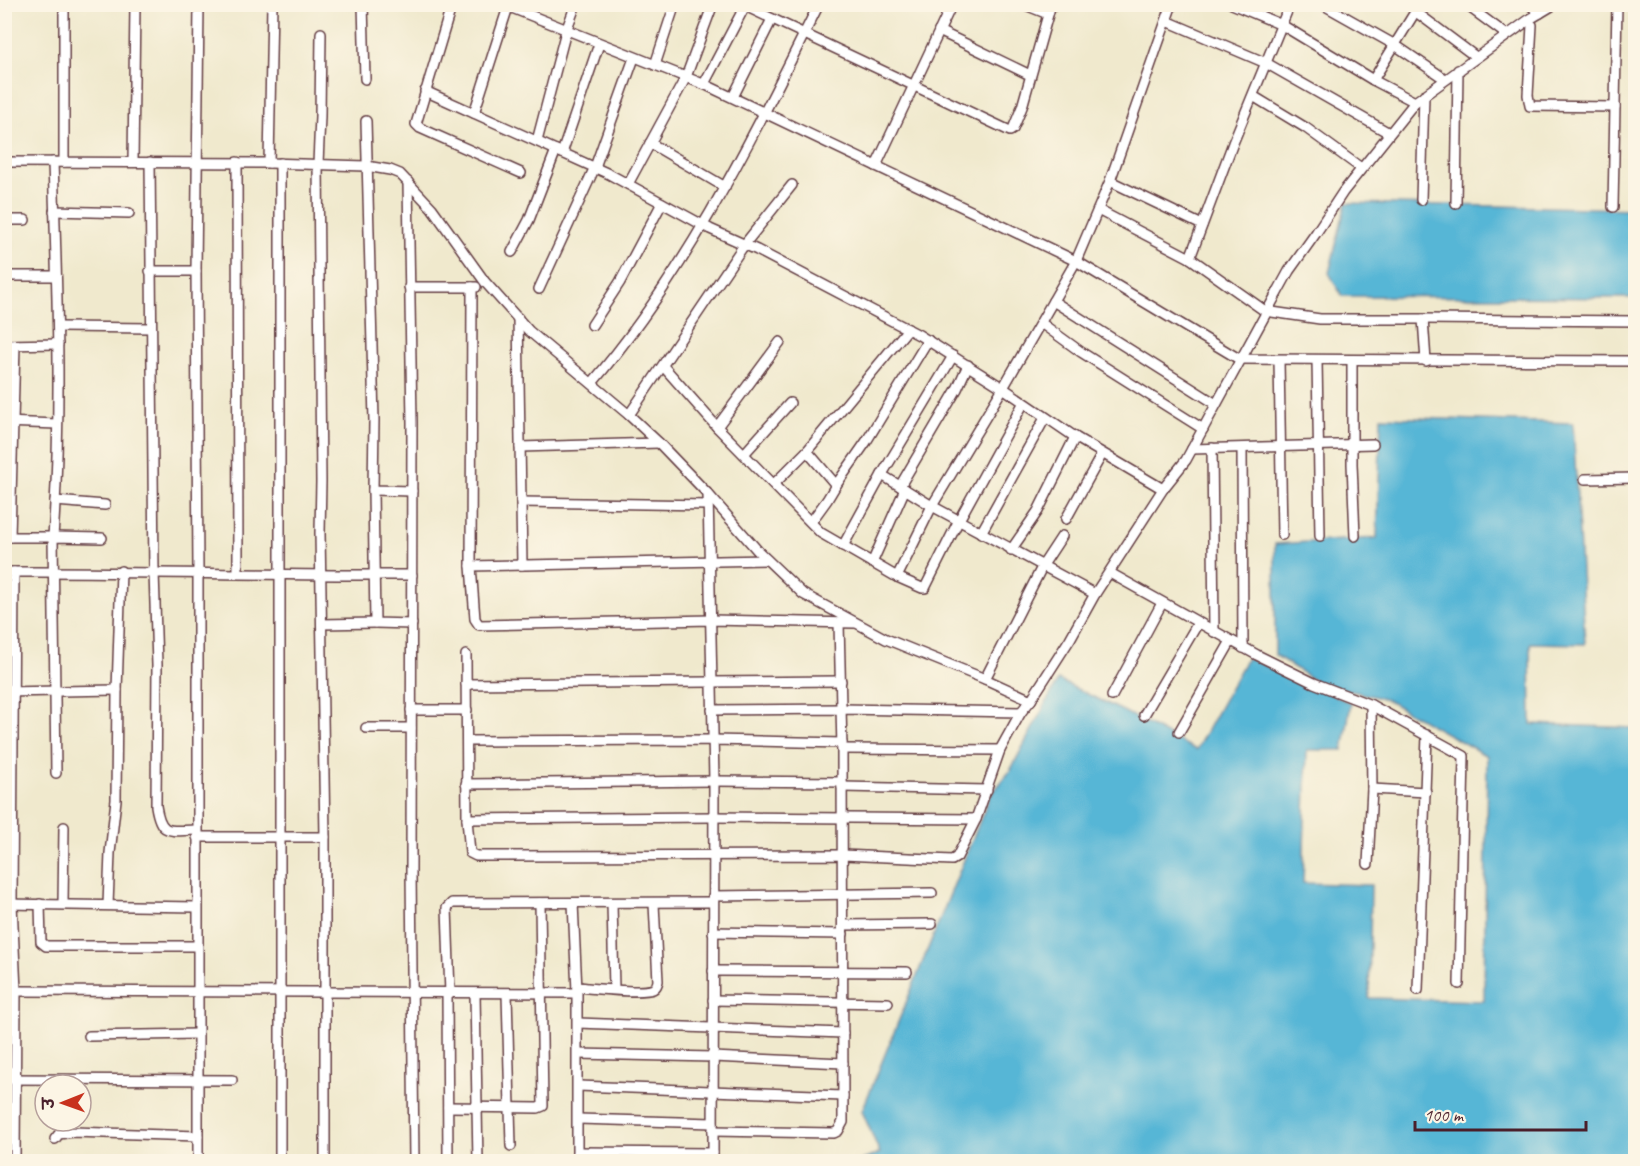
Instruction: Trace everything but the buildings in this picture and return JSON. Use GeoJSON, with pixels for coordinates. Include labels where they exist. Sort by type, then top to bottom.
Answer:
{"type":"FeatureCollection","features":[{"type":"Feature","properties":{"kind":"street"},"geometry":{"type":"LineString","coordinates":[[64,4],[64,162]]}},
{"type":"Feature","properties":{"kind":"street"},"geometry":{"type":"LineString","coordinates":[[133,162],[135,4]]}},
{"type":"Feature","properties":{"kind":"street"},"geometry":{"type":"LineString","coordinates":[[198,1161],[196,162],[199,4]]}},
{"type":"Feature","properties":{"kind":"street"},"geometry":{"type":"LineString","coordinates":[[269,163],[272,4]]}},
{"type":"Feature","properties":{"kind":"street"},"geometry":{"type":"LineString","coordinates":[[363,4],[365,79]]}},
{"type":"Feature","properties":{"kind":"street"},"geometry":{"type":"LineString","coordinates":[[452,4],[416,119],[417,126],[521,173]]}},
{"type":"Feature","properties":{"kind":"street"},"geometry":{"type":"LineString","coordinates":[[537,141],[576,4]]}},
{"type":"Feature","properties":{"kind":"street"},"geometry":{"type":"LineString","coordinates":[[655,65],[675,4]]}},
{"type":"Feature","properties":{"kind":"street"},"geometry":{"type":"LineString","coordinates":[[628,184],[686,77],[714,4]]}},
{"type":"Feature","properties":{"kind":"street"},"geometry":{"type":"LineString","coordinates":[[592,383],[616,354],[704,226],[819,4]]}},
{"type":"Feature","properties":{"kind":"street"},"geometry":{"type":"LineString","coordinates":[[876,166],[952,4]]}},
{"type":"Feature","properties":{"kind":"street"},"geometry":{"type":"LineString","coordinates":[[704,84],[743,5],[1010,131],[1013,129],[1022,106],[1050,9],[1023,4]]}},
{"type":"Feature","properties":{"kind":"street"},"geometry":{"type":"LineString","coordinates":[[897,577],[932,506],[1076,261],[1110,181],[1172,4]]}},
{"type":"Feature","properties":{"kind":"street"},"geometry":{"type":"LineString","coordinates":[[1232,4],[1282,25],[1414,102]]}},
{"type":"Feature","properties":{"kind":"street"},"geometry":{"type":"LineString","coordinates":[[1190,258],[1290,4]]}},
{"type":"Feature","properties":{"kind":"street"},"geometry":{"type":"LineString","coordinates":[[1322,4],[1395,45],[1445,79]]}},
{"type":"Feature","properties":{"kind":"street"},"geometry":{"type":"LineString","coordinates":[[1466,4],[1507,35]]}},
{"type":"Feature","properties":{"kind":"street"},"geometry":{"type":"LineString","coordinates":[[1529,4],[1540,13]]}},
{"type":"Feature","properties":{"kind":"street"},"geometry":{"type":"LineString","coordinates":[[466,655],[467,819],[469,849],[473,855],[843,855],[952,860],[957,857],[976,819],[1000,750],[1021,712],[1070,639],[1095,594],[1163,489],[1192,449],[1265,311],[1289,271],[1361,168],[1414,102],[1507,35],[1555,4]]}},
{"type":"Feature","properties":{"kind":"street"},"geometry":{"type":"LineString","coordinates":[[1613,207],[1617,4]]}},
{"type":"Feature","properties":{"kind":"street"},"geometry":{"type":"LineString","coordinates":[[1631,4],[1635,8]]}},
{"type":"Feature","properties":{"kind":"street"},"geometry":{"type":"LineString","coordinates":[[474,113],[505,6],[704,84],[1076,261],[1239,359],[1635,361]]}},
{"type":"Feature","properties":{"kind":"street"},"geometry":{"type":"LineString","coordinates":[[1373,80],[1418,8],[1476,57]]}},
{"type":"Feature","properties":{"kind":"street"},"geometry":{"type":"LineString","coordinates":[[733,97],[772,19]]}},
{"type":"Feature","properties":{"kind":"street"},"geometry":{"type":"LineString","coordinates":[[1167,21],[1266,63],[1389,133]]}},
{"type":"Feature","properties":{"kind":"street"},"geometry":{"type":"LineString","coordinates":[[1532,25],[1528,95],[1530,106],[1615,106]]}},
{"type":"Feature","properties":{"kind":"street"},"geometry":{"type":"LineString","coordinates":[[939,31],[1030,75]]}},
{"type":"Feature","properties":{"kind":"street"},"geometry":{"type":"LineString","coordinates":[[321,33],[318,164],[320,532],[325,837],[325,1161]]}},
{"type":"Feature","properties":{"kind":"street"},"geometry":{"type":"LineString","coordinates":[[512,252],[529,220],[559,151],[599,44]]}},
{"type":"Feature","properties":{"kind":"street"},"geometry":{"type":"LineString","coordinates":[[539,289],[595,167],[634,58]]}},
{"type":"Feature","properties":{"kind":"street"},"geometry":{"type":"LineString","coordinates":[[1456,203],[1458,70]]}},
{"type":"Feature","properties":{"kind":"street"},"geometry":{"type":"LineString","coordinates":[[425,91],[595,167],[704,226],[908,329],[968,365],[1023,404],[1102,454],[1163,489]]}},
{"type":"Feature","properties":{"kind":"street"},"geometry":{"type":"LineString","coordinates":[[1421,200],[1424,95]]}},
{"type":"Feature","properties":{"kind":"street"},"geometry":{"type":"LineString","coordinates":[[1253,96],[1306,128],[1361,168]]}},
{"type":"Feature","properties":{"kind":"street"},"geometry":{"type":"LineString","coordinates":[[366,121],[374,420],[375,623]]}},
{"type":"Feature","properties":{"kind":"street"},"geometry":{"type":"LineString","coordinates":[[650,143],[725,187]]}},
{"type":"Feature","properties":{"kind":"street"},"geometry":{"type":"LineString","coordinates":[[4,162],[318,164],[366,166],[400,174],[432,208],[489,287],[529,331],[659,443],[767,560],[803,594],[886,639],[1031,700]]}},
{"type":"Feature","properties":{"kind":"street"},"geometry":{"type":"LineString","coordinates":[[53,162],[58,327],[53,537],[56,773]]}},
{"type":"Feature","properties":{"kind":"street"},"geometry":{"type":"LineString","coordinates":[[150,162],[157,665],[156,806],[158,822],[169,830],[197,834],[280,838],[325,837]]}},
{"type":"Feature","properties":{"kind":"street"},"geometry":{"type":"LineString","coordinates":[[237,162],[238,573]]}},
{"type":"Feature","properties":{"kind":"street"},"geometry":{"type":"LineString","coordinates":[[280,163],[280,1161]]}},
{"type":"Feature","properties":{"kind":"street"},"geometry":{"type":"LineString","coordinates":[[1110,181],[1202,225]]}},
{"type":"Feature","properties":{"kind":"street"},"geometry":{"type":"LineString","coordinates":[[408,182],[412,492],[414,1161]]}},
{"type":"Feature","properties":{"kind":"street"},"geometry":{"type":"LineString","coordinates":[[629,415],[744,245],[792,185]]}},
{"type":"Feature","properties":{"kind":"street"},"geometry":{"type":"LineString","coordinates":[[592,325],[620,282],[662,203]]}},
{"type":"Feature","properties":{"kind":"street"},"geometry":{"type":"LineString","coordinates":[[1098,210],[1190,258],[1265,311],[1320,318],[1635,321]]}},
{"type":"Feature","properties":{"kind":"street"},"geometry":{"type":"LineString","coordinates":[[54,211],[129,213]]}},
{"type":"Feature","properties":{"kind":"street"},"geometry":{"type":"LineString","coordinates":[[4,220],[25,220]]}},
{"type":"Feature","properties":{"kind":"street"},"geometry":{"type":"LineString","coordinates":[[150,271],[196,271]]}},
{"type":"Feature","properties":{"kind":"street"},"geometry":{"type":"LineString","coordinates":[[4,276],[56,276]]}},
{"type":"Feature","properties":{"kind":"street"},"geometry":{"type":"LineString","coordinates":[[409,287],[489,287]]}},
{"type":"Feature","properties":{"kind":"street"},"geometry":{"type":"LineString","coordinates":[[472,287],[471,566],[476,619],[479,625],[711,620],[857,624]]}},
{"type":"Feature","properties":{"kind":"street"},"geometry":{"type":"LineString","coordinates":[[1053,301],[1216,404]]}},
{"type":"Feature","properties":{"kind":"street"},"geometry":{"type":"LineString","coordinates":[[518,318],[522,565]]}},
{"type":"Feature","properties":{"kind":"street"},"geometry":{"type":"LineString","coordinates":[[1423,319],[1426,361]]}},
{"type":"Feature","properties":{"kind":"street"},"geometry":{"type":"LineString","coordinates":[[1041,322],[1081,352],[1203,429]]}},
{"type":"Feature","properties":{"kind":"street"},"geometry":{"type":"LineString","coordinates":[[58,327],[151,328]]}},
{"type":"Feature","properties":{"kind":"street"},"geometry":{"type":"LineString","coordinates":[[774,483],[807,451],[908,329]]}},
{"type":"Feature","properties":{"kind":"street"},"geometry":{"type":"LineString","coordinates":[[811,522],[872,432],[928,340]]}},
{"type":"Feature","properties":{"kind":"street"},"geometry":{"type":"LineString","coordinates":[[717,427],[780,342]]}},
{"type":"Feature","properties":{"kind":"street"},"geometry":{"type":"LineString","coordinates":[[58,344],[10,345],[7,537],[102,537]]}},
{"type":"Feature","properties":{"kind":"street"},"geometry":{"type":"LineString","coordinates":[[843,546],[952,356]]}},
{"type":"Feature","properties":{"kind":"street"},"geometry":{"type":"LineString","coordinates":[[1279,360],[1282,536]]}},
{"type":"Feature","properties":{"kind":"street"},"geometry":{"type":"LineString","coordinates":[[1317,360],[1320,536]]}},
{"type":"Feature","properties":{"kind":"street"},"geometry":{"type":"LineString","coordinates":[[1352,361],[1355,536]]}},
{"type":"Feature","properties":{"kind":"street"},"geometry":{"type":"LineString","coordinates":[[872,563],[902,487],[968,365]]}},
{"type":"Feature","properties":{"kind":"street"},"geometry":{"type":"LineString","coordinates":[[663,366],[717,427],[821,533],[897,577],[925,588],[959,520],[1023,404]]}},
{"type":"Feature","properties":{"kind":"street"},"geometry":{"type":"LineString","coordinates":[[744,454],[790,404]]}},
{"type":"Feature","properties":{"kind":"street"},"geometry":{"type":"LineString","coordinates":[[981,532],[1045,418]]}},
{"type":"Feature","properties":{"kind":"street"},"geometry":{"type":"LineString","coordinates":[[9,422],[57,424]]}},
{"type":"Feature","properties":{"kind":"street"},"geometry":{"type":"LineString","coordinates":[[1011,550],[1038,511],[1075,437]]}},
{"type":"Feature","properties":{"kind":"street"},"geometry":{"type":"LineString","coordinates":[[520,447],[659,443]]}},
{"type":"Feature","properties":{"kind":"street"},"geometry":{"type":"LineString","coordinates":[[1192,449],[1373,444]]}},
{"type":"Feature","properties":{"kind":"street"},"geometry":{"type":"LineString","coordinates":[[1212,448],[1214,632]]}},
{"type":"Feature","properties":{"kind":"street"},"geometry":{"type":"LineString","coordinates":[[1242,448],[1243,648]]}},
{"type":"Feature","properties":{"kind":"street"},"geometry":{"type":"LineString","coordinates":[[807,451],[836,485]]}},
{"type":"Feature","properties":{"kind":"street"},"geometry":{"type":"LineString","coordinates":[[1066,519],[1102,454]]}},
{"type":"Feature","properties":{"kind":"street"},"geometry":{"type":"LineString","coordinates":[[882,475],[932,506],[1095,594]]}},
{"type":"Feature","properties":{"kind":"street"},"geometry":{"type":"LineString","coordinates":[[1585,479],[1635,478]]}},
{"type":"Feature","properties":{"kind":"street"},"geometry":{"type":"LineString","coordinates":[[373,490],[412,492]]}},
{"type":"Feature","properties":{"kind":"street"},"geometry":{"type":"LineString","coordinates":[[573,903],[578,1023],[578,1157],[713,1157],[714,781],[708,494]]}},
{"type":"Feature","properties":{"kind":"street"},"geometry":{"type":"LineString","coordinates":[[55,501],[105,505]]}},
{"type":"Feature","properties":{"kind":"street"},"geometry":{"type":"LineString","coordinates":[[521,502],[708,505]]}},
{"type":"Feature","properties":{"kind":"street"},"geometry":{"type":"LineString","coordinates":[[985,679],[1043,565],[1062,536]]}},
{"type":"Feature","properties":{"kind":"street"},"geometry":{"type":"LineString","coordinates":[[471,566],[767,560]]}},
{"type":"Feature","properties":{"kind":"street"},"geometry":{"type":"LineString","coordinates":[[15,1161],[10,1149],[10,1079],[16,991],[8,904],[9,572],[121,571],[322,576],[412,575]]}},
{"type":"Feature","properties":{"kind":"street"},"geometry":{"type":"LineString","coordinates":[[108,905],[110,853],[117,800],[117,690],[121,571]]}},
{"type":"Feature","properties":{"kind":"street"},"geometry":{"type":"LineString","coordinates":[[1110,573],[1243,648],[1314,683],[1371,705],[1462,753],[1464,760],[1459,984]]}},
{"type":"Feature","properties":{"kind":"street"},"geometry":{"type":"LineString","coordinates":[[1112,696],[1162,603]]}},
{"type":"Feature","properties":{"kind":"street"},"geometry":{"type":"LineString","coordinates":[[578,1119],[834,1133],[838,1131],[843,1122],[843,855],[839,623]]}},
{"type":"Feature","properties":{"kind":"street"},"geometry":{"type":"LineString","coordinates":[[1144,715],[1198,623]]}},
{"type":"Feature","properties":{"kind":"street"},"geometry":{"type":"LineString","coordinates":[[322,624],[412,624]]}},
{"type":"Feature","properties":{"kind":"street"},"geometry":{"type":"LineString","coordinates":[[1179,732],[1230,640]]}},
{"type":"Feature","properties":{"kind":"street"},"geometry":{"type":"LineString","coordinates":[[466,684],[841,681]]}},
{"type":"Feature","properties":{"kind":"street"},"geometry":{"type":"LineString","coordinates":[[10,692],[117,690]]}},
{"type":"Feature","properties":{"kind":"street"},"geometry":{"type":"LineString","coordinates":[[1368,864],[1372,789],[1371,705]]}},
{"type":"Feature","properties":{"kind":"street"},"geometry":{"type":"LineString","coordinates":[[712,710],[841,709],[1021,712]]}},
{"type":"Feature","properties":{"kind":"street"},"geometry":{"type":"LineString","coordinates":[[411,710],[467,710]]}},
{"type":"Feature","properties":{"kind":"street"},"geometry":{"type":"LineString","coordinates":[[366,728],[411,728]]}},
{"type":"Feature","properties":{"kind":"street"},"geometry":{"type":"LineString","coordinates":[[1418,990],[1427,735]]}},
{"type":"Feature","properties":{"kind":"street"},"geometry":{"type":"LineString","coordinates":[[467,741],[712,740],[1000,750]]}},
{"type":"Feature","properties":{"kind":"street"},"geometry":{"type":"LineString","coordinates":[[466,784],[714,781],[987,790]]}},
{"type":"Feature","properties":{"kind":"street"},"geometry":{"type":"LineString","coordinates":[[1372,789],[1426,792]]}},
{"type":"Feature","properties":{"kind":"street"},"geometry":{"type":"LineString","coordinates":[[467,819],[976,819]]}},
{"type":"Feature","properties":{"kind":"street"},"geometry":{"type":"LineString","coordinates":[[63,904],[64,827]]}},
{"type":"Feature","properties":{"kind":"street"},"geometry":{"type":"LineString","coordinates":[[448,1161],[447,908],[449,904],[654,904],[713,899],[932,893]]}},
{"type":"Feature","properties":{"kind":"street"},"geometry":{"type":"LineString","coordinates":[[448,1107],[538,1108],[543,1106],[540,903]]}},
{"type":"Feature","properties":{"kind":"street"},"geometry":{"type":"LineString","coordinates":[[612,903],[614,989]]}},
{"type":"Feature","properties":{"kind":"street"},"geometry":{"type":"LineString","coordinates":[[8,904],[197,906]]}},
{"type":"Feature","properties":{"kind":"street"},"geometry":{"type":"LineString","coordinates":[[40,904],[41,942],[46,946],[197,946]]}},
{"type":"Feature","properties":{"kind":"street"},"geometry":{"type":"LineString","coordinates":[[16,991],[542,994],[577,990],[653,989],[658,981],[654,904]]}},
{"type":"Feature","properties":{"kind":"street"},"geometry":{"type":"LineString","coordinates":[[713,932],[932,924]]}},
{"type":"Feature","properties":{"kind":"street"},"geometry":{"type":"LineString","coordinates":[[713,971],[907,972]]}},
{"type":"Feature","properties":{"kind":"street"},"geometry":{"type":"LineString","coordinates":[[475,994],[478,1161]]}},
{"type":"Feature","properties":{"kind":"street"},"geometry":{"type":"LineString","coordinates":[[507,994],[511,1146]]}},
{"type":"Feature","properties":{"kind":"street"},"geometry":{"type":"LineString","coordinates":[[713,1000],[888,1003]]}},
{"type":"Feature","properties":{"kind":"street"},"geometry":{"type":"LineString","coordinates":[[578,1023],[843,1033]]}},
{"type":"Feature","properties":{"kind":"street"},"geometry":{"type":"LineString","coordinates":[[89,1036],[197,1034]]}},
{"type":"Feature","properties":{"kind":"street"},"geometry":{"type":"LineString","coordinates":[[578,1054],[843,1063]]}},
{"type":"Feature","properties":{"kind":"street"},"geometry":{"type":"LineString","coordinates":[[10,1079],[232,1080]]}},
{"type":"Feature","properties":{"kind":"street"},"geometry":{"type":"LineString","coordinates":[[578,1086],[843,1096]]}},
{"type":"Feature","properties":{"kind":"street"},"geometry":{"type":"LineString","coordinates":[[56,1139],[59,1134],[73,1132],[198,1136]]}},
{"type":"Feature","properties":{"kind":"water"},"geometry":{"type":"Polygon","coordinates":[[[1346,203],[1635,209],[1635,298],[1342,296],[1329,273],[1346,203]]]}},
{"type":"Feature","properties":{"kind":"water"},"geometry":{"type":"Polygon","coordinates":[[[1381,417],[1573,423],[1585,644],[1530,643],[1531,724],[1635,728],[1635,1161],[858,1162],[880,1153],[862,1111],[990,796],[1010,771],[1058,680],[1196,750],[1247,658],[1351,703],[1343,750],[1307,750],[1303,883],[1371,885],[1369,998],[1484,1001],[1487,756],[1385,699],[1318,683],[1275,655],[1275,544],[1377,538],[1381,417]]]}}]}
